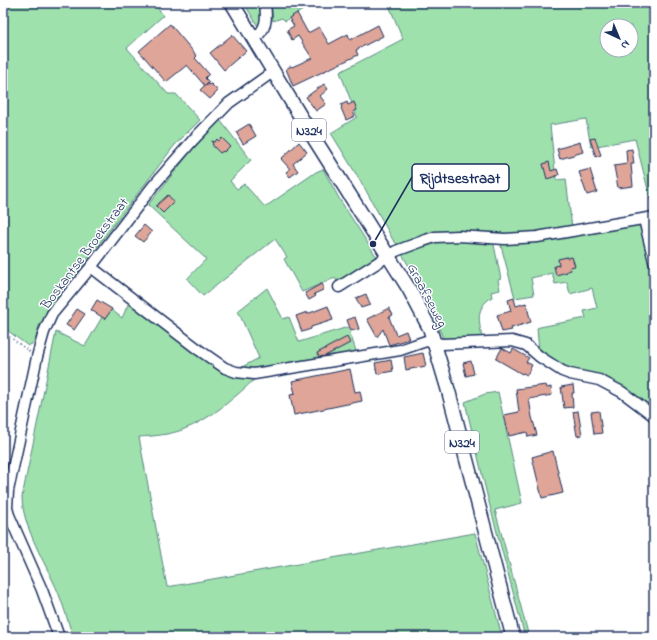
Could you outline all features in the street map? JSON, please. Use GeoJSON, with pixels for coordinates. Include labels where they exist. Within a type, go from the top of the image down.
{"type":"FeatureCollection","features":[{"type":"Feature","properties":{"kind":"main road","name":"Graafseweg"},"geometry":{"type":"LineString","coordinates":[[232,3],[420,308],[435,343],[461,436],[513,637]]}},
{"type":"Feature","properties":{"kind":"street"},"geometry":{"type":"LineString","coordinates":[[254,39],[261,34],[265,25],[265,3]]}},
{"type":"Feature","properties":{"kind":"street","name":"Boskantse Broekstraat"},"geometry":{"type":"LineString","coordinates":[[59,637],[42,590],[14,529],[7,508],[8,491],[37,357],[44,332],[52,314],[91,267],[153,186],[193,140],[229,103],[267,76],[274,73]]}},
{"type":"Feature","properties":{"kind":"street"},"geometry":{"type":"LineString","coordinates":[[339,286],[402,248],[435,238],[459,236],[505,239],[537,237],[649,218],[654,261]]}},
{"type":"Feature","properties":{"kind":"street"},"geometry":{"type":"LineString","coordinates":[[91,267],[199,350],[225,368],[236,372],[254,374],[400,350],[426,341],[442,344],[512,341],[526,345],[540,357],[562,371],[599,380],[622,392],[654,416]]}},
{"type":"Feature","properties":{"kind":"path"},"geometry":{"type":"LineString","coordinates":[[3,332],[37,357]]}},
{"type":"Feature","properties":{"kind":"green space"},"geometry":{"type":"Polygon","coordinates":[[[3,3],[166,3],[158,9],[164,15],[127,48],[168,94],[176,94],[200,120],[174,146],[49,310],[39,326],[35,342],[28,346],[3,327],[3,3]]]}},
{"type":"Feature","properties":{"kind":"green space"},"geometry":{"type":"Polygon","coordinates":[[[244,3],[264,3],[265,11],[259,28],[244,3]]]}},
{"type":"Feature","properties":{"kind":"green space"},"geometry":{"type":"Polygon","coordinates":[[[271,3],[314,3],[285,21],[282,18],[273,21],[271,3]]]}},
{"type":"Feature","properties":{"kind":"green space"},"geometry":{"type":"Polygon","coordinates":[[[388,3],[654,3],[654,213],[635,139],[591,147],[586,119],[550,125],[556,180],[566,179],[572,228],[504,236],[446,232],[398,245],[393,240],[364,187],[331,133],[357,117],[340,72],[403,39],[388,3]]]}},
{"type":"Feature","properties":{"kind":"green space"},"geometry":{"type":"Polygon","coordinates":[[[220,120],[251,160],[230,181],[237,189],[244,184],[265,207],[316,172],[323,169],[340,200],[378,259],[338,284],[335,278],[302,292],[284,259],[287,257],[275,239],[203,296],[187,279],[206,259],[148,205],[192,150],[220,120]]]}},
{"type":"Feature","properties":{"kind":"green space"},"geometry":{"type":"Polygon","coordinates":[[[640,223],[654,261],[654,410],[627,390],[610,380],[566,369],[539,352],[537,328],[586,318],[584,311],[597,308],[592,288],[570,294],[567,282],[555,284],[552,273],[531,278],[534,295],[515,298],[500,242],[640,223]]]}},
{"type":"Feature","properties":{"kind":"green space"},"geometry":{"type":"Polygon","coordinates":[[[439,239],[491,241],[494,245],[501,279],[498,280],[500,290],[491,292],[492,297],[487,301],[481,310],[479,320],[482,338],[444,341],[428,300],[402,254],[439,239]]]}},
{"type":"Feature","properties":{"kind":"green space"},"geometry":{"type":"Polygon","coordinates":[[[267,288],[283,319],[289,317],[299,342],[348,327],[357,354],[251,370],[240,368],[259,358],[238,311],[267,288]]]}},
{"type":"Feature","properties":{"kind":"green space"},"geometry":{"type":"Polygon","coordinates":[[[130,300],[210,360],[256,378],[221,408],[192,426],[171,433],[139,437],[167,587],[475,533],[502,637],[73,637],[59,595],[29,529],[25,518],[22,497],[56,332],[85,346],[108,307],[122,318],[130,300]]]}},
{"type":"Feature","properties":{"kind":"green space"},"geometry":{"type":"Polygon","coordinates":[[[498,392],[522,503],[495,510],[529,637],[525,637],[487,495],[465,402],[485,394],[498,392]]]}},
{"type":"Feature","properties":{"kind":"building"},"geometry":{"type":"Polygon","coordinates":[[[297,13],[308,33],[319,27],[329,44],[348,34],[350,40],[378,25],[383,36],[356,50],[358,55],[293,86],[286,69],[312,58],[298,36],[292,40],[287,30],[294,26],[289,18],[297,13]]]}},
{"type":"Feature","properties":{"kind":"building"},"geometry":{"type":"Polygon","coordinates":[[[170,24],[197,56],[195,58],[209,74],[205,78],[209,82],[205,86],[187,65],[166,82],[139,51],[170,24]]]}},
{"type":"Feature","properties":{"kind":"building"},"geometry":{"type":"Polygon","coordinates":[[[232,35],[246,51],[224,70],[210,53],[232,35]]]}},
{"type":"Feature","properties":{"kind":"building"},"geometry":{"type":"Polygon","coordinates":[[[211,84],[218,91],[210,99],[200,90],[204,86],[211,84]]]}},
{"type":"Feature","properties":{"kind":"building"},"geometry":{"type":"Polygon","coordinates":[[[324,84],[328,89],[320,96],[326,104],[316,111],[306,97],[324,84]]]}},
{"type":"Feature","properties":{"kind":"building"},"geometry":{"type":"Polygon","coordinates":[[[347,102],[348,105],[354,102],[357,110],[353,112],[355,116],[346,120],[341,105],[347,102]]]}},
{"type":"Feature","properties":{"kind":"building"},"geometry":{"type":"Polygon","coordinates":[[[249,124],[256,136],[243,144],[236,132],[249,124]]]}},
{"type":"Feature","properties":{"kind":"building"},"geometry":{"type":"Polygon","coordinates":[[[222,138],[230,146],[224,152],[223,151],[220,153],[213,146],[212,141],[215,142],[217,139],[219,141],[222,138]]]}},
{"type":"Feature","properties":{"kind":"building"},"geometry":{"type":"Polygon","coordinates":[[[595,138],[601,155],[596,157],[590,139],[595,138]]]}},
{"type":"Feature","properties":{"kind":"building"},"geometry":{"type":"Polygon","coordinates":[[[299,142],[307,152],[293,164],[298,171],[290,177],[286,172],[290,169],[281,159],[299,142]]]}},
{"type":"Feature","properties":{"kind":"building"},"geometry":{"type":"Polygon","coordinates":[[[580,142],[583,152],[560,159],[557,149],[580,142]]]}},
{"type":"Feature","properties":{"kind":"building"},"geometry":{"type":"Polygon","coordinates":[[[632,149],[634,164],[631,164],[633,186],[618,188],[614,166],[627,164],[626,150],[632,149]]]}},
{"type":"Feature","properties":{"kind":"building"},"geometry":{"type":"Polygon","coordinates":[[[549,162],[551,171],[557,169],[559,175],[547,179],[543,164],[549,162]]]}},
{"type":"Feature","properties":{"kind":"building"},"geometry":{"type":"Polygon","coordinates":[[[590,169],[597,192],[587,195],[579,172],[590,169]]]}},
{"type":"Feature","properties":{"kind":"building"},"geometry":{"type":"Polygon","coordinates":[[[168,195],[174,202],[163,213],[156,206],[168,195]]]}},
{"type":"Feature","properties":{"kind":"building"},"geometry":{"type":"Polygon","coordinates":[[[144,225],[152,232],[143,242],[135,236],[144,225]]]}},
{"type":"Feature","properties":{"kind":"building"},"geometry":{"type":"Polygon","coordinates":[[[572,257],[575,266],[570,267],[571,270],[567,272],[556,275],[554,266],[559,265],[558,259],[572,257]]]}},
{"type":"Feature","properties":{"kind":"building"},"geometry":{"type":"Polygon","coordinates":[[[321,284],[323,285],[323,290],[314,294],[316,296],[309,300],[305,293],[321,284]]]}},
{"type":"Feature","properties":{"kind":"building"},"geometry":{"type":"Polygon","coordinates":[[[366,294],[370,305],[361,308],[356,298],[366,294]]]}},
{"type":"Feature","properties":{"kind":"building"},"geometry":{"type":"Polygon","coordinates":[[[514,298],[516,306],[526,303],[531,322],[511,328],[512,330],[502,332],[497,315],[511,311],[508,300],[514,298]]]}},
{"type":"Feature","properties":{"kind":"building"},"geometry":{"type":"Polygon","coordinates":[[[97,300],[112,309],[105,319],[91,310],[97,300]]]}},
{"type":"Feature","properties":{"kind":"building"},"geometry":{"type":"Polygon","coordinates":[[[328,306],[333,320],[311,327],[311,329],[302,332],[296,316],[307,312],[307,314],[328,306]]]}},
{"type":"Feature","properties":{"kind":"building"},"geometry":{"type":"Polygon","coordinates":[[[389,308],[393,315],[389,317],[396,335],[406,331],[409,339],[389,345],[383,329],[377,337],[367,319],[389,308]]]}},
{"type":"Feature","properties":{"kind":"building"},"geometry":{"type":"Polygon","coordinates":[[[77,309],[85,314],[74,330],[66,325],[77,309]]]}},
{"type":"Feature","properties":{"kind":"building"},"geometry":{"type":"Polygon","coordinates":[[[355,317],[359,329],[351,331],[347,320],[355,317]]]}},
{"type":"Feature","properties":{"kind":"building"},"geometry":{"type":"Polygon","coordinates":[[[347,337],[350,343],[325,356],[319,357],[317,353],[347,337]]]}},
{"type":"Feature","properties":{"kind":"building"},"geometry":{"type":"Polygon","coordinates":[[[502,348],[511,353],[513,349],[529,358],[526,362],[532,365],[527,375],[522,374],[496,359],[502,348]]]}},
{"type":"Feature","properties":{"kind":"building"},"geometry":{"type":"Polygon","coordinates":[[[423,353],[426,366],[406,370],[404,357],[423,353]]]}},
{"type":"Feature","properties":{"kind":"building"},"geometry":{"type":"Polygon","coordinates":[[[391,360],[393,371],[377,374],[375,363],[391,360]]]}},
{"type":"Feature","properties":{"kind":"building"},"geometry":{"type":"Polygon","coordinates":[[[471,361],[474,374],[466,376],[463,363],[471,361]]]}},
{"type":"Feature","properties":{"kind":"building"},"geometry":{"type":"Polygon","coordinates":[[[350,369],[355,392],[360,391],[362,401],[294,415],[290,395],[295,394],[292,381],[350,369]]]}},
{"type":"Feature","properties":{"kind":"building"},"geometry":{"type":"Polygon","coordinates":[[[546,385],[547,388],[551,387],[552,395],[529,399],[537,435],[528,437],[527,432],[509,436],[504,415],[519,412],[516,389],[546,385]]]}},
{"type":"Feature","properties":{"kind":"building"},"geometry":{"type":"Polygon","coordinates":[[[573,385],[573,407],[564,408],[561,387],[573,385]]]}},
{"type":"Feature","properties":{"kind":"building"},"geometry":{"type":"Polygon","coordinates":[[[578,411],[582,435],[577,436],[573,412],[578,411]]]}},
{"type":"Feature","properties":{"kind":"building"},"geometry":{"type":"Polygon","coordinates":[[[599,411],[602,433],[594,434],[591,412],[599,411]]]}},
{"type":"Feature","properties":{"kind":"building"},"geometry":{"type":"Polygon","coordinates":[[[553,451],[563,493],[542,498],[532,457],[553,451]]]}},
{"type":"Feature","properties":{"kind":"place","name":"Rijdtsestraat"},"geometry":{"type":"Point","coordinates":[373,244]}}]}
